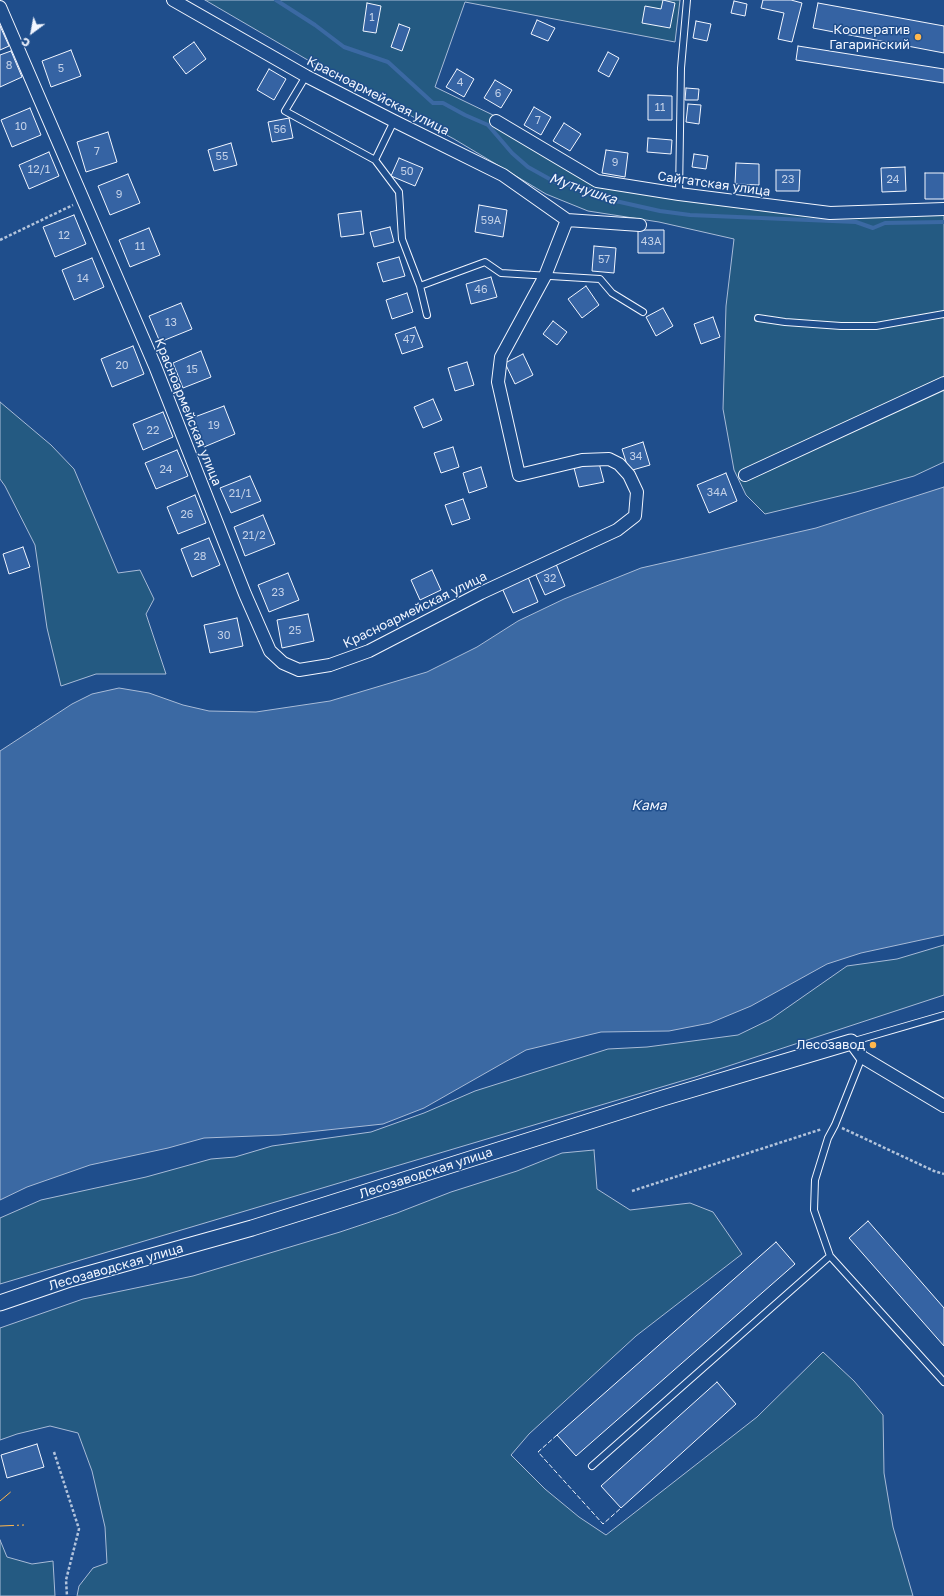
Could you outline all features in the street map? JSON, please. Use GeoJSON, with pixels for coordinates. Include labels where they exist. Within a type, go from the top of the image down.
{"type":"FeatureCollection","features":[{"type":"Feature","properties":{"kind":"street","name":"Красноармейская улица"},"geometry":{"type":"LineString","coordinates":[[0,7],[155,366],[245,594],[270,651],[283,664],[300,670],[330,665],[369,651],[481,593],[617,530],[635,516],[637,492],[629,475],[619,464],[609,459],[582,460],[518,475],[498,382],[501,357],[545,276],[567,220],[503,175],[306,76],[173,0]]}},
{"type":"Feature","properties":{"kind":"street","name":"Сайгатская улица"},"geometry":{"type":"LineString","coordinates":[[496,121],[597,181],[679,194],[830,213],[944,209]]}},
{"type":"Feature","properties":{"kind":"street"},"geometry":{"type":"LineString","coordinates":[[567,220],[640,224]]}},
{"type":"Feature","properties":{"kind":"street"},"geometry":{"type":"LineString","coordinates":[[745,475],[944,383]]}},
{"type":"Feature","properties":{"kind":"street"},"geometry":{"type":"LineString","coordinates":[[851,1042],[862,1057],[944,1106]]}},
{"type":"Feature","properties":{"kind":"street","name":"Лесозаводская улица"},"geometry":{"type":"LineString","coordinates":[[0,1303],[70,1279],[252,1228],[663,1098],[851,1042]]}},
{"type":"Feature","properties":{"kind":"lane"},"geometry":{"type":"LineString","coordinates":[[679,194],[682,68],[687,0]]}},
{"type":"Feature","properties":{"kind":"lane"},"geometry":{"type":"LineString","coordinates":[[306,76],[285,111],[376,160],[399,192],[402,239],[420,286],[427,314]]}},
{"type":"Feature","properties":{"kind":"lane"},"geometry":{"type":"LineString","coordinates":[[376,160],[394,121]]}},
{"type":"Feature","properties":{"kind":"lane"},"geometry":{"type":"LineString","coordinates":[[420,286],[485,262],[501,273],[600,279],[612,293],[643,312]]}},
{"type":"Feature","properties":{"kind":"lane"},"geometry":{"type":"LineString","coordinates":[[758,318],[793,323],[841,326],[876,326],[944,314]]}},
{"type":"Feature","properties":{"kind":"lane"},"geometry":{"type":"LineString","coordinates":[[851,1042],[944,1016]]}},
{"type":"Feature","properties":{"kind":"lane"},"geometry":{"type":"LineString","coordinates":[[862,1057],[835,1125],[828,1138],[815,1180],[814,1210],[830,1256],[944,1382]]}},
{"type":"Feature","properties":{"kind":"lane"},"geometry":{"type":"LineString","coordinates":[[592,1466],[830,1256]]}},
{"type":"Feature","properties":{"kind":"path"},"geometry":{"type":"LineString","coordinates":[[0,240],[84,200]]}},
{"type":"Feature","properties":{"kind":"path"},"geometry":{"type":"LineString","coordinates":[[632,1191],[835,1125],[934,1171],[944,1174]]}},
{"type":"Feature","properties":{"kind":"path"},"geometry":{"type":"LineString","coordinates":[[54,1452],[79,1529],[66,1580],[67,1596]]}},
{"type":"Feature","properties":{"kind":"shaded area"},"geometry":{"type":"Polygon","coordinates":[[[205,0],[680,0],[675,42],[465,2],[435,87],[495,116],[595,184],[686,200],[944,213],[944,462],[914,476],[765,514],[746,495],[734,470],[723,409],[726,306],[734,239],[659,222],[588,211],[546,194],[454,139],[306,59],[205,0]]]}},
{"type":"Feature","properties":{"kind":"shaded area"},"geometry":{"type":"Polygon","coordinates":[[[0,402],[51,445],[74,469],[118,573],[140,570],[154,599],[146,614],[166,674],[96,674],[61,686],[47,628],[35,545],[0,479],[0,402]]]}},
{"type":"Feature","properties":{"kind":"shaded area"},"geometry":{"type":"Polygon","coordinates":[[[944,945],[944,995],[695,1077],[0,1284],[0,1218],[41,1200],[146,1177],[211,1159],[235,1157],[272,1146],[371,1132],[424,1113],[475,1091],[608,1049],[647,1047],[738,1035],[771,1019],[847,966],[897,959],[944,945]]]}},
{"type":"Feature","properties":{"kind":"shaded area"},"geometry":{"type":"Polygon","coordinates":[[[594,1150],[597,1189],[630,1210],[690,1203],[713,1212],[742,1254],[636,1336],[529,1434],[511,1455],[545,1489],[579,1517],[606,1535],[757,1417],[823,1352],[854,1381],[883,1415],[884,1473],[893,1527],[913,1596],[77,1596],[79,1586],[93,1568],[107,1563],[105,1527],[92,1471],[78,1433],[50,1426],[0,1440],[0,1328],[83,1299],[193,1276],[340,1232],[397,1213],[451,1192],[517,1171],[562,1153],[594,1150]]]}},
{"type":"Feature","properties":{"kind":"shaded area"},"geometry":{"type":"Polygon","coordinates":[[[0,1540],[7,1557],[32,1564],[53,1561],[55,1596],[0,1596],[0,1540]]]}},
{"type":"Feature","properties":{"kind":"water","name":"Кама"},"geometry":{"type":"Polygon","coordinates":[[[944,487],[944,935],[861,953],[827,964],[751,1006],[710,1023],[669,1031],[601,1032],[526,1050],[424,1108],[383,1124],[280,1135],[204,1138],[168,1148],[90,1165],[27,1187],[0,1200],[0,751],[72,704],[92,694],[119,688],[149,693],[183,705],[209,711],[256,712],[330,701],[427,672],[477,647],[518,621],[564,599],[641,568],[816,528],[944,487]]]}},
{"type":"Feature","properties":{"kind":"building"},"geometry":{"type":"Polygon","coordinates":[[[663,0],[675,3],[670,28],[642,23],[645,6],[661,9],[663,0]]]}},
{"type":"Feature","properties":{"kind":"building"},"geometry":{"type":"Polygon","coordinates":[[[763,0],[791,0],[802,3],[792,42],[778,39],[784,13],[761,8],[763,0]]]}},
{"type":"Feature","properties":{"kind":"building"},"geometry":{"type":"Polygon","coordinates":[[[734,1],[747,4],[745,16],[731,13],[734,1]]]}},
{"type":"Feature","properties":{"kind":"building"},"geometry":{"type":"Polygon","coordinates":[[[367,3],[381,6],[376,33],[363,31],[367,3]]]}},
{"type":"Feature","properties":{"kind":"building"},"geometry":{"type":"Polygon","coordinates":[[[818,3],[944,26],[944,53],[813,28],[818,3]]]}},
{"type":"Feature","properties":{"kind":"building"},"geometry":{"type":"Polygon","coordinates":[[[537,20],[555,28],[548,41],[531,34],[537,20]]]}},
{"type":"Feature","properties":{"kind":"building"},"geometry":{"type":"Polygon","coordinates":[[[696,21],[711,24],[707,41],[693,38],[696,21]]]}},
{"type":"Feature","properties":{"kind":"building"},"geometry":{"type":"Polygon","coordinates":[[[399,24],[410,28],[402,51],[391,47],[399,24]]]}},
{"type":"Feature","properties":{"kind":"building"},"geometry":{"type":"Polygon","coordinates":[[[0,26],[9,46],[0,50],[0,26]]]}},
{"type":"Feature","properties":{"kind":"building"},"geometry":{"type":"Polygon","coordinates":[[[194,42],[206,59],[186,74],[173,57],[194,42]]]}},
{"type":"Feature","properties":{"kind":"building"},"geometry":{"type":"Polygon","coordinates":[[[798,46],[944,69],[944,83],[796,60],[798,46]]]}},
{"type":"Feature","properties":{"kind":"building"},"geometry":{"type":"Polygon","coordinates":[[[71,50],[81,76],[51,87],[42,61],[71,50]]]}},
{"type":"Feature","properties":{"kind":"building"},"geometry":{"type":"Polygon","coordinates":[[[11,51],[22,77],[0,87],[0,55],[11,51]]]}},
{"type":"Feature","properties":{"kind":"building"},"geometry":{"type":"Polygon","coordinates":[[[608,52],[619,58],[609,77],[598,71],[608,52]]]}},
{"type":"Feature","properties":{"kind":"building"},"geometry":{"type":"Polygon","coordinates":[[[269,69],[286,79],[274,100],[257,90],[269,69]]]}},
{"type":"Feature","properties":{"kind":"building"},"geometry":{"type":"Polygon","coordinates":[[[457,69],[474,79],[464,97],[446,87],[457,69]]]}},
{"type":"Feature","properties":{"kind":"building"},"geometry":{"type":"Polygon","coordinates":[[[495,80],[512,90],[501,108],[484,98],[495,80]]]}},
{"type":"Feature","properties":{"kind":"building"},"geometry":{"type":"Polygon","coordinates":[[[686,88],[699,89],[698,100],[685,100],[686,88]]]}},
{"type":"Feature","properties":{"kind":"building"},"geometry":{"type":"Polygon","coordinates":[[[648,95],[672,96],[672,120],[648,120],[648,95]]]}},
{"type":"Feature","properties":{"kind":"building"},"geometry":{"type":"Polygon","coordinates":[[[688,104],[701,105],[699,124],[686,122],[688,104]]]}},
{"type":"Feature","properties":{"kind":"building"},"geometry":{"type":"Polygon","coordinates":[[[534,107],[551,117],[541,135],[524,125],[534,107]]]}},
{"type":"Feature","properties":{"kind":"building"},"geometry":{"type":"Polygon","coordinates":[[[30,108],[41,135],[12,147],[1,120],[30,108]]]}},
{"type":"Feature","properties":{"kind":"building"},"geometry":{"type":"Polygon","coordinates":[[[289,118],[293,138],[272,142],[268,122],[289,118]]]}},
{"type":"Feature","properties":{"kind":"building"},"geometry":{"type":"Polygon","coordinates":[[[564,123],[581,134],[570,151],[553,141],[564,123]]]}},
{"type":"Feature","properties":{"kind":"building"},"geometry":{"type":"Polygon","coordinates":[[[108,132],[117,162],[86,172],[77,142],[108,132]]]}},
{"type":"Feature","properties":{"kind":"building"},"geometry":{"type":"Polygon","coordinates":[[[648,138],[672,140],[671,154],[647,152],[648,138]]]}},
{"type":"Feature","properties":{"kind":"building"},"geometry":{"type":"Polygon","coordinates":[[[231,143],[237,165],[214,171],[208,150],[231,143]]]}},
{"type":"Feature","properties":{"kind":"building"},"geometry":{"type":"Polygon","coordinates":[[[606,150],[628,153],[625,177],[602,173],[606,150]]]}},
{"type":"Feature","properties":{"kind":"building"},"geometry":{"type":"Polygon","coordinates":[[[49,152],[59,176],[29,189],[19,165],[49,152]]]}},
{"type":"Feature","properties":{"kind":"building"},"geometry":{"type":"Polygon","coordinates":[[[694,154],[708,156],[706,169],[692,167],[694,154]]]}},
{"type":"Feature","properties":{"kind":"building"},"geometry":{"type":"Polygon","coordinates":[[[399,158],[423,168],[415,186],[391,176],[399,158]]]}},
{"type":"Feature","properties":{"kind":"building"},"geometry":{"type":"Polygon","coordinates":[[[736,163],[759,164],[759,185],[735,184],[736,163]]]}},
{"type":"Feature","properties":{"kind":"building"},"geometry":{"type":"Polygon","coordinates":[[[905,167],[906,191],[882,192],[881,168],[905,167]]]}},
{"type":"Feature","properties":{"kind":"building"},"geometry":{"type":"Polygon","coordinates":[[[776,170],[800,170],[799,191],[776,191],[776,170]]]}},
{"type":"Feature","properties":{"kind":"building"},"geometry":{"type":"Polygon","coordinates":[[[925,173],[944,173],[944,199],[925,199],[925,173]]]}},
{"type":"Feature","properties":{"kind":"building"},"geometry":{"type":"Polygon","coordinates":[[[128,174],[140,203],[110,215],[98,186],[128,174]]]}},
{"type":"Feature","properties":{"kind":"building"},"geometry":{"type":"Polygon","coordinates":[[[479,205],[507,210],[503,237],[475,232],[479,205]]]}},
{"type":"Feature","properties":{"kind":"building"},"geometry":{"type":"Polygon","coordinates":[[[361,211],[364,234],[341,237],[338,214],[361,211]]]}},
{"type":"Feature","properties":{"kind":"building"},"geometry":{"type":"Polygon","coordinates":[[[74,215],[86,244],[55,257],[43,227],[74,215]]]}},
{"type":"Feature","properties":{"kind":"building"},"geometry":{"type":"Polygon","coordinates":[[[390,227],[394,242],[374,247],[370,232],[390,227]]]}},
{"type":"Feature","properties":{"kind":"building"},"geometry":{"type":"Polygon","coordinates":[[[149,228],[160,255],[130,267],[119,240],[149,228]]]}},
{"type":"Feature","properties":{"kind":"building"},"geometry":{"type":"Polygon","coordinates":[[[638,230],[664,230],[664,253],[638,253],[638,230]]]}},
{"type":"Feature","properties":{"kind":"building"},"geometry":{"type":"Polygon","coordinates":[[[594,246],[616,248],[614,273],[592,271],[594,246]]]}},
{"type":"Feature","properties":{"kind":"building"},"geometry":{"type":"Polygon","coordinates":[[[399,257],[405,276],[383,282],[377,263],[399,257]]]}},
{"type":"Feature","properties":{"kind":"building"},"geometry":{"type":"Polygon","coordinates":[[[92,258],[104,287],[74,300],[62,270],[92,258]]]}},
{"type":"Feature","properties":{"kind":"building"},"geometry":{"type":"Polygon","coordinates":[[[491,277],[497,297],[471,304],[466,284],[491,277]]]}},
{"type":"Feature","properties":{"kind":"building"},"geometry":{"type":"Polygon","coordinates":[[[586,286],[599,305],[582,318],[568,299],[586,286]]]}},
{"type":"Feature","properties":{"kind":"building"},"geometry":{"type":"Polygon","coordinates":[[[407,293],[413,312],[392,319],[386,300],[407,293]]]}},
{"type":"Feature","properties":{"kind":"building"},"geometry":{"type":"Polygon","coordinates":[[[181,303],[192,329],[160,342],[149,316],[181,303]]]}},
{"type":"Feature","properties":{"kind":"building"},"geometry":{"type":"Polygon","coordinates":[[[663,308],[673,326],[656,336],[646,317],[663,308]]]}},
{"type":"Feature","properties":{"kind":"building"},"geometry":{"type":"Polygon","coordinates":[[[713,317],[720,337],[701,344],[694,324],[713,317]]]}},
{"type":"Feature","properties":{"kind":"building"},"geometry":{"type":"Polygon","coordinates":[[[553,321],[567,332],[557,345],[543,334],[553,321]]]}},
{"type":"Feature","properties":{"kind":"building"},"geometry":{"type":"Polygon","coordinates":[[[415,327],[423,347],[402,354],[395,334],[415,327]]]}},
{"type":"Feature","properties":{"kind":"building"},"geometry":{"type":"Polygon","coordinates":[[[133,346],[144,374],[112,387],[101,359],[133,346]]]}},
{"type":"Feature","properties":{"kind":"building"},"geometry":{"type":"Polygon","coordinates":[[[201,351],[211,377],[183,388],[173,363],[201,351]]]}},
{"type":"Feature","properties":{"kind":"building"},"geometry":{"type":"Polygon","coordinates":[[[523,354],[533,375],[515,384],[505,363],[523,354]]]}},
{"type":"Feature","properties":{"kind":"building"},"geometry":{"type":"Polygon","coordinates":[[[467,362],[474,385],[455,391],[448,368],[467,362]]]}},
{"type":"Feature","properties":{"kind":"building"},"geometry":{"type":"Polygon","coordinates":[[[433,399],[442,420],[423,428],[414,407],[433,399]]]}},
{"type":"Feature","properties":{"kind":"building"},"geometry":{"type":"Polygon","coordinates":[[[224,406],[235,434],[204,447],[192,418],[224,406]]]}},
{"type":"Feature","properties":{"kind":"building"},"geometry":{"type":"Polygon","coordinates":[[[163,412],[173,437],[143,450],[133,424],[163,412]]]}},
{"type":"Feature","properties":{"kind":"building"},"geometry":{"type":"Polygon","coordinates":[[[643,442],[650,465],[629,471],[622,449],[643,442]]]}},
{"type":"Feature","properties":{"kind":"building"},"geometry":{"type":"Polygon","coordinates":[[[453,447],[459,467],[441,473],[434,453],[453,447]]]}},
{"type":"Feature","properties":{"kind":"building"},"geometry":{"type":"Polygon","coordinates":[[[177,450],[188,476],[156,489],[145,463],[177,450]]]}},
{"type":"Feature","properties":{"kind":"building"},"geometry":{"type":"Polygon","coordinates":[[[599,463],[604,482],[579,487],[574,468],[599,463]]]}},
{"type":"Feature","properties":{"kind":"building"},"geometry":{"type":"Polygon","coordinates":[[[481,467],[487,487],[469,493],[463,473],[481,467]]]}},
{"type":"Feature","properties":{"kind":"building"},"geometry":{"type":"Polygon","coordinates":[[[726,473],[737,501],[709,513],[697,485],[726,473]]]}},
{"type":"Feature","properties":{"kind":"building"},"geometry":{"type":"Polygon","coordinates":[[[250,476],[261,501],[231,513],[220,488],[250,476]]]}},
{"type":"Feature","properties":{"kind":"building"},"geometry":{"type":"Polygon","coordinates":[[[195,495],[206,523],[178,534],[167,507],[195,495]]]}},
{"type":"Feature","properties":{"kind":"building"},"geometry":{"type":"Polygon","coordinates":[[[463,499],[470,519],[452,525],[445,505],[463,499]]]}},
{"type":"Feature","properties":{"kind":"building"},"geometry":{"type":"Polygon","coordinates":[[[263,515],[275,544],[245,556],[234,527],[263,515]]]}},
{"type":"Feature","properties":{"kind":"building"},"geometry":{"type":"Polygon","coordinates":[[[209,538],[220,565],[192,577],[181,549],[209,538]]]}},
{"type":"Feature","properties":{"kind":"building"},"geometry":{"type":"Polygon","coordinates":[[[23,547],[30,567],[9,574],[3,554],[23,547]]]}},
{"type":"Feature","properties":{"kind":"building"},"geometry":{"type":"Polygon","coordinates":[[[556,564],[565,586],[545,595],[535,573],[556,564]]]}},
{"type":"Feature","properties":{"kind":"building"},"geometry":{"type":"Polygon","coordinates":[[[432,570],[441,590],[420,600],[411,580],[432,570]]]}},
{"type":"Feature","properties":{"kind":"building"},"geometry":{"type":"Polygon","coordinates":[[[288,573],[299,600],[269,612],[258,585],[288,573]]]}},
{"type":"Feature","properties":{"kind":"building"},"geometry":{"type":"Polygon","coordinates":[[[528,577],[538,602],[513,613],[502,588],[528,577]]]}},
{"type":"Feature","properties":{"kind":"building"},"geometry":{"type":"Polygon","coordinates":[[[308,614],[314,641],[282,648],[277,620],[308,614]]]}},
{"type":"Feature","properties":{"kind":"building"},"geometry":{"type":"Polygon","coordinates":[[[237,618],[243,646],[210,653],[204,625],[237,618]]]}},
{"type":"Feature","properties":{"kind":"building"},"geometry":{"type":"Polygon","coordinates":[[[868,1221],[944,1308],[944,1346],[849,1238],[868,1221]]]}},
{"type":"Feature","properties":{"kind":"building"},"geometry":{"type":"Polygon","coordinates":[[[776,1242],[795,1264],[576,1456],[557,1435],[776,1242]]]}},
{"type":"Feature","properties":{"kind":"building"},"geometry":{"type":"Polygon","coordinates":[[[717,1382],[736,1404],[621,1508],[601,1486],[717,1382]]]}},
{"type":"Feature","properties":{"kind":"building"},"geometry":{"type":"Polygon","coordinates":[[[37,1444],[44,1467],[7,1478],[1,1455],[37,1444]]]}},
{"type":"Feature","properties":{"kind":"waterway","name":"Мутнушка"},"geometry":{"type":"LineString","coordinates":[[276,0],[315,25],[344,47],[388,62],[433,103],[443,103],[488,125],[512,153],[528,167],[555,182],[590,189],[611,200],[660,211],[690,215],[856,222],[873,228],[885,223],[944,222]]}},
{"type":"Feature","properties":{"kind":"fence"},"geometry":{"type":"LineString","coordinates":[[557,1435],[538,1452],[603,1524],[621,1508]]}},
{"type":"Feature","properties":{"kind":"power"},"geometry":{"type":"LineString","coordinates":[[0,1501],[13,1490]]}},
{"type":"Feature","properties":{"kind":"power"},"geometry":{"type":"LineString","coordinates":[[0,1526],[24,1525]]}},
{"type":"Feature","properties":{"kind":"place","name":"Кооператив Гагаринский"},"geometry":{"type":"Point","coordinates":[918,37]}},
{"type":"Feature","properties":{"kind":"place","name":"Лесозавод"},"geometry":{"type":"Point","coordinates":[873,1045]}}]}
